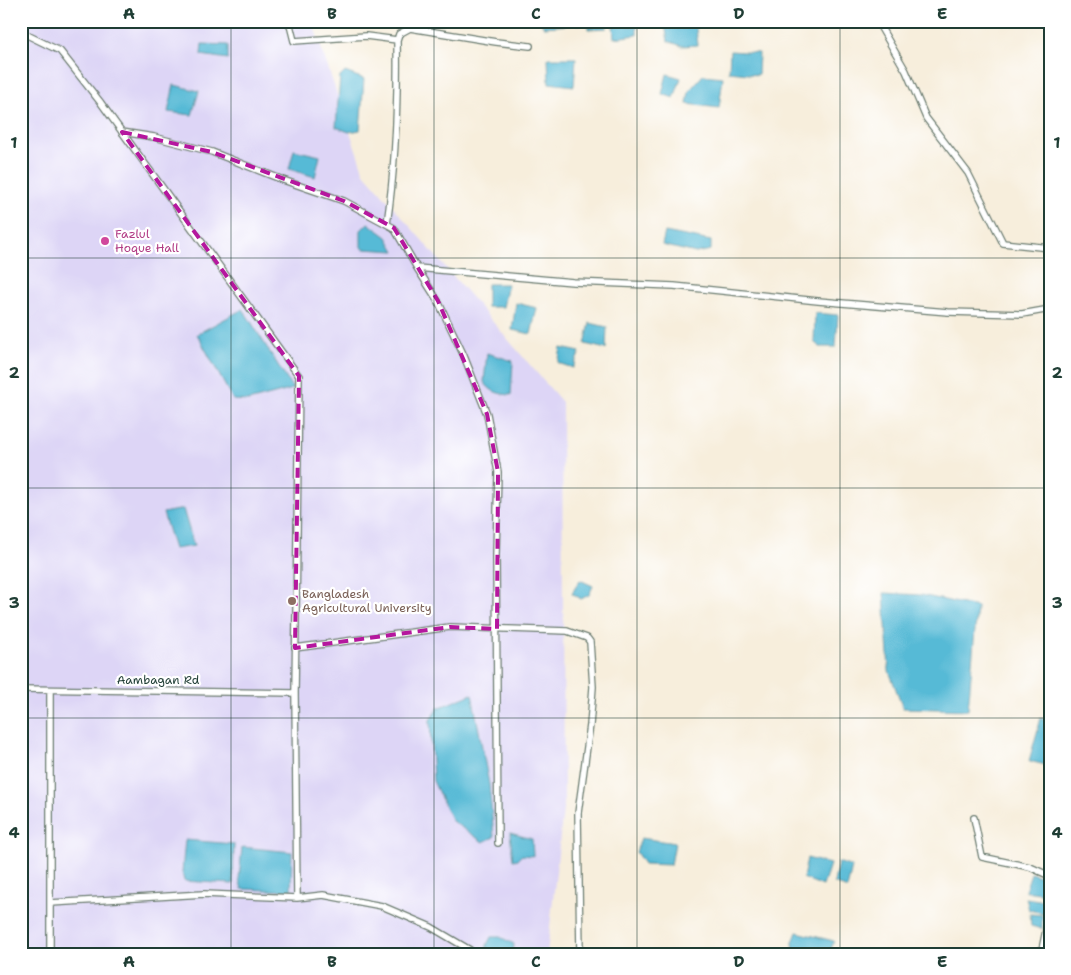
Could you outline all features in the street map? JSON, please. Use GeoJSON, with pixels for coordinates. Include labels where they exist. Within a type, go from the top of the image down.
{"type":"FeatureCollection","features":[{"type":"Feature","properties":{"kind":"street"},"geometry":{"type":"LineString","coordinates":[[21,27],[26,21]]}},
{"type":"Feature","properties":{"kind":"street"},"geometry":{"type":"LineString","coordinates":[[289,21],[294,41],[366,36],[396,40]]}},
{"type":"Feature","properties":{"kind":"street"},"geometry":{"type":"LineString","coordinates":[[410,28],[411,21]]}},
{"type":"Feature","properties":{"kind":"street"},"geometry":{"type":"LineString","coordinates":[[876,21],[906,71],[926,118],[968,173],[1002,243],[1050,248]]}},
{"type":"Feature","properties":{"kind":"street"},"geometry":{"type":"LineString","coordinates":[[387,224],[395,166],[398,94],[396,40],[399,34],[410,28],[530,46]]}},
{"type":"Feature","properties":{"kind":"street"},"geometry":{"type":"LineString","coordinates":[[21,32],[60,51],[122,132],[299,376],[295,648],[297,898]]}},
{"type":"Feature","properties":{"kind":"street"},"geometry":{"type":"LineString","coordinates":[[122,132],[154,137],[212,152],[283,180],[344,201],[394,228],[416,268],[438,301],[464,356],[487,414],[498,472],[498,843]]}},
{"type":"Feature","properties":{"kind":"street"},"geometry":{"type":"LineString","coordinates":[[416,268],[573,282],[674,286],[948,312],[1022,314],[1050,309]]}},
{"type":"Feature","properties":{"kind":"street"},"geometry":{"type":"LineString","coordinates":[[295,648],[450,627],[568,631],[587,638],[590,642],[593,687],[590,725],[578,813],[580,954]]}},
{"type":"Feature","properties":{"kind":"street","name":"Aambagan Rd"},"geometry":{"type":"LineString","coordinates":[[21,689],[194,690],[295,693]]}},
{"type":"Feature","properties":{"kind":"street"},"geometry":{"type":"LineString","coordinates":[[50,690],[50,954]]}},
{"type":"Feature","properties":{"kind":"street"},"geometry":{"type":"LineString","coordinates":[[974,818],[982,857],[1030,867],[1050,876]]}},
{"type":"Feature","properties":{"kind":"street"},"geometry":{"type":"LineString","coordinates":[[50,903],[204,894],[297,898],[322,895],[382,906],[431,927],[476,954]]}},
{"type":"Feature","properties":{"kind":"street"},"geometry":{"type":"LineString","coordinates":[[1041,954],[1050,911]]}},
{"type":"Feature","properties":{"kind":"highlighted area"},"geometry":{"type":"Polygon","coordinates":[[[122,132],[212,152],[344,201],[394,228],[438,301],[487,414],[498,472],[497,629],[450,627],[295,648],[299,376],[122,132]]]}},
{"type":"Feature","properties":{"kind":"shaded area","name":"Bangladesh Agricultural University"},"geometry":{"type":"Polygon","coordinates":[[[21,21],[312,21],[364,173],[562,402],[564,800],[547,954],[21,954],[21,21]]]}},
{"type":"Feature","properties":{"kind":"water"},"geometry":{"type":"Polygon","coordinates":[[[540,21],[581,21],[581,24],[544,27],[540,21]]]}},
{"type":"Feature","properties":{"kind":"water"},"geometry":{"type":"Polygon","coordinates":[[[588,21],[606,21],[607,28],[588,29],[588,21]]]}},
{"type":"Feature","properties":{"kind":"water"},"geometry":{"type":"Polygon","coordinates":[[[675,21],[695,21],[698,45],[682,46],[668,41],[665,25],[675,21]]]}},
{"type":"Feature","properties":{"kind":"water"},"geometry":{"type":"Polygon","coordinates":[[[613,26],[637,26],[637,35],[614,38],[613,26]]]}},
{"type":"Feature","properties":{"kind":"water"},"geometry":{"type":"Polygon","coordinates":[[[202,44],[228,45],[228,59],[201,55],[202,44]]]}},
{"type":"Feature","properties":{"kind":"water"},"geometry":{"type":"Polygon","coordinates":[[[730,51],[759,53],[758,75],[729,72],[730,51]]]}},
{"type":"Feature","properties":{"kind":"water"},"geometry":{"type":"Polygon","coordinates":[[[548,58],[576,58],[574,86],[549,83],[548,58]]]}},
{"type":"Feature","properties":{"kind":"water"},"geometry":{"type":"Polygon","coordinates":[[[345,72],[364,79],[360,130],[349,132],[336,127],[340,77],[345,72]]]}},
{"type":"Feature","properties":{"kind":"water"},"geometry":{"type":"Polygon","coordinates":[[[667,74],[681,78],[674,98],[662,94],[667,74]]]}},
{"type":"Feature","properties":{"kind":"water"},"geometry":{"type":"Polygon","coordinates":[[[703,75],[723,77],[719,108],[687,104],[689,91],[703,75]]]}},
{"type":"Feature","properties":{"kind":"water"},"geometry":{"type":"Polygon","coordinates":[[[174,85],[199,91],[192,115],[168,112],[174,85]]]}},
{"type":"Feature","properties":{"kind":"water"},"geometry":{"type":"Polygon","coordinates":[[[294,150],[320,156],[315,177],[289,169],[294,150]]]}},
{"type":"Feature","properties":{"kind":"water"},"geometry":{"type":"Polygon","coordinates":[[[368,223],[387,237],[395,251],[364,249],[361,247],[361,230],[368,223]]]}},
{"type":"Feature","properties":{"kind":"water"},"geometry":{"type":"Polygon","coordinates":[[[665,232],[711,241],[711,250],[696,253],[662,245],[665,232]]]}},
{"type":"Feature","properties":{"kind":"water"},"geometry":{"type":"Polygon","coordinates":[[[487,284],[508,284],[503,307],[487,307],[487,284]]]}},
{"type":"Feature","properties":{"kind":"water"},"geometry":{"type":"Polygon","coordinates":[[[516,303],[537,308],[531,334],[512,330],[516,303]]]}},
{"type":"Feature","properties":{"kind":"water"},"geometry":{"type":"Polygon","coordinates":[[[243,309],[293,389],[248,401],[233,400],[197,334],[243,309]]]}},
{"type":"Feature","properties":{"kind":"water"},"geometry":{"type":"Polygon","coordinates":[[[815,313],[838,315],[836,347],[820,347],[814,342],[815,313]]]}},
{"type":"Feature","properties":{"kind":"water"},"geometry":{"type":"Polygon","coordinates":[[[590,323],[607,327],[606,349],[585,344],[590,323]]]}},
{"type":"Feature","properties":{"kind":"water"},"geometry":{"type":"Polygon","coordinates":[[[561,348],[580,352],[573,368],[558,363],[561,348]]]}},
{"type":"Feature","properties":{"kind":"water"},"geometry":{"type":"Polygon","coordinates":[[[487,353],[513,361],[511,395],[495,392],[484,382],[487,353]]]}},
{"type":"Feature","properties":{"kind":"water"},"geometry":{"type":"Polygon","coordinates":[[[183,509],[194,546],[174,549],[163,513],[183,509]]]}},
{"type":"Feature","properties":{"kind":"water"},"geometry":{"type":"Polygon","coordinates":[[[580,580],[593,586],[589,595],[581,599],[572,593],[580,580]]]}},
{"type":"Feature","properties":{"kind":"water"},"geometry":{"type":"Polygon","coordinates":[[[884,593],[921,595],[977,607],[968,710],[903,708],[889,671],[884,593]]]}},
{"type":"Feature","properties":{"kind":"water"},"geometry":{"type":"Polygon","coordinates":[[[472,694],[489,784],[494,837],[483,842],[452,821],[433,781],[430,720],[438,708],[472,694]]]}},
{"type":"Feature","properties":{"kind":"water"},"geometry":{"type":"Polygon","coordinates":[[[1041,718],[1050,724],[1050,766],[1029,761],[1041,718]]]}},
{"type":"Feature","properties":{"kind":"water"},"geometry":{"type":"Polygon","coordinates":[[[510,833],[532,839],[533,856],[522,855],[518,859],[513,860],[510,833]]]}},
{"type":"Feature","properties":{"kind":"water"},"geometry":{"type":"Polygon","coordinates":[[[641,838],[675,843],[671,865],[644,864],[636,852],[641,838]]]}},
{"type":"Feature","properties":{"kind":"water"},"geometry":{"type":"Polygon","coordinates":[[[185,840],[234,844],[233,884],[184,881],[182,872],[185,840]]]}},
{"type":"Feature","properties":{"kind":"water"},"geometry":{"type":"Polygon","coordinates":[[[242,847],[292,852],[291,891],[242,889],[239,879],[242,847]]]}},
{"type":"Feature","properties":{"kind":"water"},"geometry":{"type":"Polygon","coordinates":[[[807,858],[830,864],[823,886],[803,878],[807,858]]]}},
{"type":"Feature","properties":{"kind":"water"},"geometry":{"type":"Polygon","coordinates":[[[838,862],[852,867],[847,889],[834,883],[838,862]]]}},
{"type":"Feature","properties":{"kind":"water"},"geometry":{"type":"Polygon","coordinates":[[[1031,873],[1050,880],[1047,894],[1025,891],[1031,873]]]}},
{"type":"Feature","properties":{"kind":"water"},"geometry":{"type":"Polygon","coordinates":[[[1026,898],[1045,901],[1043,913],[1029,910],[1026,898]]]}},
{"type":"Feature","properties":{"kind":"water"},"geometry":{"type":"Polygon","coordinates":[[[1030,914],[1042,915],[1042,929],[1031,926],[1030,914]]]}},
{"type":"Feature","properties":{"kind":"water"},"geometry":{"type":"Polygon","coordinates":[[[797,932],[834,941],[829,954],[794,954],[793,942],[797,932]]]}},
{"type":"Feature","properties":{"kind":"water"},"geometry":{"type":"Polygon","coordinates":[[[491,937],[500,937],[514,944],[513,954],[487,952],[487,945],[491,937]]]}},
{"type":"Feature","properties":{"kind":"place","name":"Fazlul Hoque Hall"},"geometry":{"type":"Point","coordinates":[105,241]}},
{"type":"Feature","properties":{"kind":"place","name":"Bangladesh Agricultural University"},"geometry":{"type":"Point","coordinates":[292,601]}}]}
